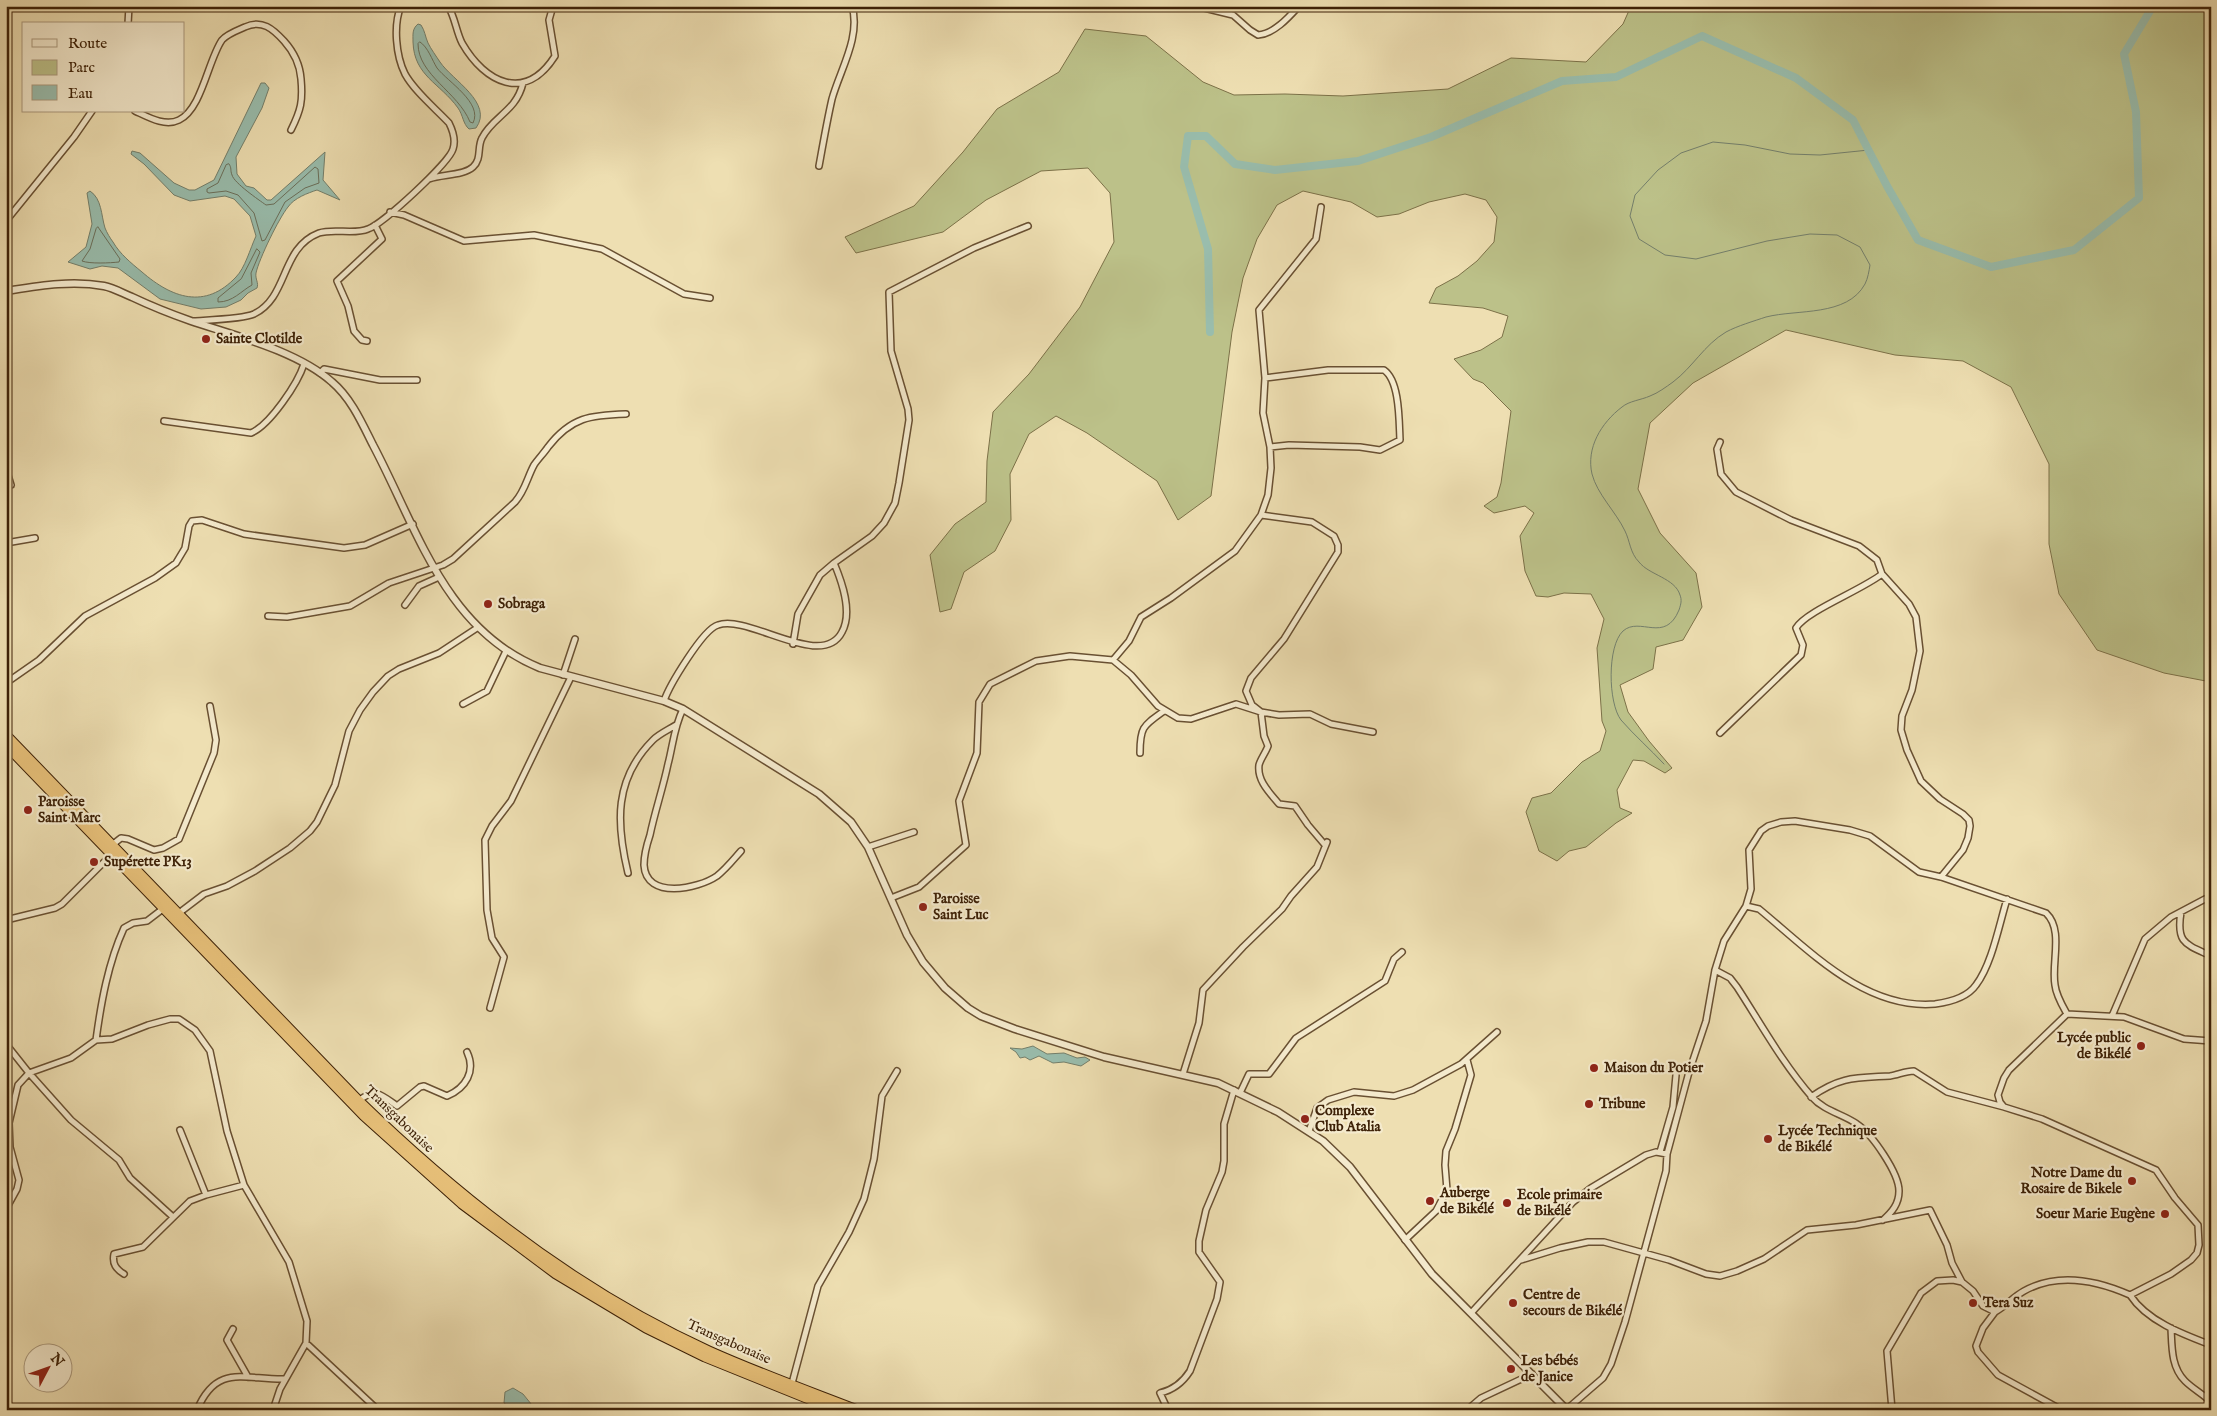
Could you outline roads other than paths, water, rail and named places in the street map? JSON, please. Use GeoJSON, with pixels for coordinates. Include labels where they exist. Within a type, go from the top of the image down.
{"type":"FeatureCollection","features":[{"type":"Feature","properties":{"kind":"highway","name":"Transgabonaise"},"geometry":{"type":"LineString","coordinates":[[6,735],[164,908],[377,1129],[462,1204],[556,1274],[646,1328],[705,1357],[791,1389],[858,1410]]}},
{"type":"Feature","properties":{"kind":"highway","name":"Transgabonaise"},"geometry":{"type":"LineString","coordinates":[[6,745],[178,914],[359,1101],[404,1145],[470,1200],[523,1241],[624,1306],[708,1350],[836,1410]]}},
{"type":"Feature","properties":{"kind":"street"},"geometry":{"type":"LineString","coordinates":[[128,22],[129,6]]}},
{"type":"Feature","properties":{"kind":"street"},"geometry":{"type":"LineString","coordinates":[[194,322],[254,314],[276,295],[290,258],[304,244],[320,233],[367,230],[427,180],[449,157],[454,144],[449,123],[406,76],[402,66],[397,40],[397,20],[401,6]]}},
{"type":"Feature","properties":{"kind":"street"},"geometry":{"type":"LineString","coordinates":[[448,6],[452,12],[461,41],[472,58],[495,80],[506,84],[523,83],[547,68],[555,56],[549,20],[553,6]]}},
{"type":"Feature","properties":{"kind":"street"},"geometry":{"type":"LineString","coordinates":[[819,166],[832,98],[854,29],[852,6]]}},
{"type":"Feature","properties":{"kind":"street"},"geometry":{"type":"LineString","coordinates":[[1196,6],[1233,15],[1254,34],[1261,35],[1280,24],[1299,6]]}},
{"type":"Feature","properties":{"kind":"street"},"geometry":{"type":"LineString","coordinates":[[138,112],[170,123],[179,120],[193,105],[223,39],[253,23],[264,25],[273,30],[290,48],[298,63],[301,74],[301,109],[291,130]]}},
{"type":"Feature","properties":{"kind":"street"},"geometry":{"type":"LineString","coordinates":[[427,180],[440,175],[466,171],[473,167],[478,161],[482,137],[515,103],[523,83]]}},
{"type":"Feature","properties":{"kind":"street"},"geometry":{"type":"LineString","coordinates":[[6,221],[74,137],[91,112]]}},
{"type":"Feature","properties":{"kind":"street"},"geometry":{"type":"LineString","coordinates":[[1113,660],[1129,641],[1141,617],[1236,551],[1261,515],[1270,486],[1270,447],[1263,413],[1265,378],[1259,310],[1316,239],[1321,207]]}},
{"type":"Feature","properties":{"kind":"street"},"geometry":{"type":"LineString","coordinates":[[390,212],[404,215],[464,242],[534,235],[591,245],[602,249],[684,294],[710,298]]}},
{"type":"Feature","properties":{"kind":"street"},"geometry":{"type":"LineString","coordinates":[[367,341],[354,331],[348,306],[338,281],[382,238],[375,225]]}},
{"type":"Feature","properties":{"kind":"street"},"geometry":{"type":"LineString","coordinates":[[793,644],[798,614],[820,575],[872,536],[884,523],[895,503],[909,420],[908,409],[891,351],[889,292],[974,248],[1028,226]]}},
{"type":"Feature","properties":{"kind":"street"},"geometry":{"type":"LineString","coordinates":[[6,291],[52,284],[104,286],[194,322],[262,346],[320,373],[336,386],[354,409],[392,478],[435,568],[456,603],[477,628],[506,652],[525,662],[571,678],[664,701],[683,709],[819,794],[851,822],[868,847],[907,935],[923,962],[945,988],[981,1016],[1023,1032],[1104,1057],[1183,1074],[1218,1084],[1237,1091],[1278,1112],[1309,1131],[1341,1156],[1432,1274],[1472,1312],[1567,1410],[1602,1378],[1611,1364],[1625,1322],[1666,1171],[1667,1154],[1688,1072],[1706,1021],[1716,970],[1727,933],[1746,906],[1751,888],[1749,850],[1760,831],[1781,822],[1810,822],[1850,830],[1870,836],[1919,872],[1941,877],[2041,911],[2050,918],[2055,935],[2055,988],[2067,1014]]}},
{"type":"Feature","properties":{"kind":"street"},"geometry":{"type":"LineString","coordinates":[[164,421],[251,433],[264,425],[299,376],[304,364]]}},
{"type":"Feature","properties":{"kind":"street"},"geometry":{"type":"LineString","coordinates":[[320,373],[324,369],[380,380],[417,380]]}},
{"type":"Feature","properties":{"kind":"street"},"geometry":{"type":"LineString","coordinates":[[1265,378],[1328,370],[1384,370],[1392,379],[1395,389],[1399,424],[1400,440],[1380,450],[1360,447],[1289,445],[1270,447]]}},
{"type":"Feature","properties":{"kind":"street"},"geometry":{"type":"LineString","coordinates":[[268,616],[287,617],[350,606],[389,583],[435,568],[453,559],[515,502],[523,492],[534,465],[558,434],[567,426],[585,418],[626,414]]}},
{"type":"Feature","properties":{"kind":"street"},"geometry":{"type":"LineString","coordinates":[[1720,442],[1717,449],[1721,474],[1736,492],[1791,520],[1859,546],[1877,560],[1882,574],[1909,604],[1916,617],[1920,651],[1916,674],[1900,722],[1907,750],[1917,773],[1926,786],[1969,820],[1968,838],[1963,850],[1941,877]]}},
{"type":"Feature","properties":{"kind":"street"},"geometry":{"type":"LineString","coordinates":[[6,469],[11,485]]}},
{"type":"Feature","properties":{"kind":"street"},"geometry":{"type":"LineString","coordinates":[[1183,1074],[1199,1023],[1203,990],[1282,909],[1319,865],[1326,843],[1308,826],[1295,806],[1280,804],[1263,786],[1259,764],[1268,746],[1264,736],[1261,712],[1252,706],[1247,696],[1247,687],[1251,678],[1284,639],[1306,601],[1322,580],[1338,552],[1338,545],[1334,536],[1312,522],[1261,515]]}},
{"type":"Feature","properties":{"kind":"street"},"geometry":{"type":"LineString","coordinates":[[6,683],[39,660],[85,616],[155,578],[176,563],[185,548],[189,526],[192,521],[202,520],[244,534],[344,548],[365,545],[413,524]]}},
{"type":"Feature","properties":{"kind":"street"},"geometry":{"type":"LineString","coordinates":[[6,543],[35,538]]}},
{"type":"Feature","properties":{"kind":"street"},"geometry":{"type":"LineString","coordinates":[[664,701],[702,637],[714,626],[727,623],[740,624],[793,644],[824,645],[834,642],[845,628],[847,619],[842,582],[834,563]]}},
{"type":"Feature","properties":{"kind":"street"},"geometry":{"type":"LineString","coordinates":[[1720,733],[1800,655],[1803,645],[1796,628],[1799,624],[1824,607],[1864,587],[1882,574]]}},
{"type":"Feature","properties":{"kind":"street"},"geometry":{"type":"LineString","coordinates":[[405,605],[419,586],[440,576]]}},
{"type":"Feature","properties":{"kind":"street"},"geometry":{"type":"LineString","coordinates":[[178,914],[204,894],[227,886],[255,871],[290,848],[310,831],[317,822],[334,785],[349,731],[360,710],[373,692],[388,676],[399,669],[439,653],[477,628]]}},
{"type":"Feature","properties":{"kind":"street"},"geometry":{"type":"LineString","coordinates":[[563,675],[575,639]]}},
{"type":"Feature","properties":{"kind":"street"},"geometry":{"type":"LineString","coordinates":[[463,704],[487,691],[506,652]]}},
{"type":"Feature","properties":{"kind":"street"},"geometry":{"type":"LineString","coordinates":[[891,898],[918,887],[966,845],[959,801],[977,753],[979,702],[990,684],[1036,661],[1070,656],[1113,660],[1131,675],[1164,712],[1178,718],[1191,719],[1236,704],[1261,712],[1279,715],[1310,714],[1336,726],[1373,732]]}},
{"type":"Feature","properties":{"kind":"street"},"geometry":{"type":"LineString","coordinates":[[490,1008],[504,956],[492,938],[487,910],[485,840],[492,826],[511,801],[571,678]]}},
{"type":"Feature","properties":{"kind":"street"},"geometry":{"type":"LineString","coordinates":[[6,920],[55,908],[62,904],[121,838],[154,850],[163,848],[179,839],[214,753],[216,740],[210,706]]}},
{"type":"Feature","properties":{"kind":"street"},"geometry":{"type":"LineString","coordinates":[[683,709],[676,726],[669,763],[647,847],[644,863],[645,871],[662,888],[676,890],[715,877],[741,851]]}},
{"type":"Feature","properties":{"kind":"street"},"geometry":{"type":"LineString","coordinates":[[1140,753],[1140,734],[1143,728],[1164,712]]}},
{"type":"Feature","properties":{"kind":"street"},"geometry":{"type":"LineString","coordinates":[[628,874],[620,831],[619,813],[628,774],[654,739],[676,726]]}},
{"type":"Feature","properties":{"kind":"street"},"geometry":{"type":"LineString","coordinates":[[868,847],[914,832]]}},
{"type":"Feature","properties":{"kind":"street"},"geometry":{"type":"LineString","coordinates":[[2112,1016],[2145,940],[2155,929],[2205,898]]}},
{"type":"Feature","properties":{"kind":"street"},"geometry":{"type":"LineString","coordinates":[[1746,906],[1759,909],[1828,965],[1855,984],[1890,1000],[1918,1005],[1944,1003],[1956,999],[1973,989],[1983,973],[1988,960],[2007,899]]}},
{"type":"Feature","properties":{"kind":"street"},"geometry":{"type":"LineString","coordinates":[[96,1040],[100,1009],[107,980],[124,928],[133,923],[146,922],[164,908]]}},
{"type":"Feature","properties":{"kind":"street"},"geometry":{"type":"LineString","coordinates":[[2181,912],[2179,932],[2182,939],[2192,948],[2211,956]]}},
{"type":"Feature","properties":{"kind":"street"},"geometry":{"type":"LineString","coordinates":[[1168,1410],[1160,1393],[1176,1386],[1185,1379],[1190,1371],[1216,1299],[1220,1282],[1199,1252],[1199,1242],[1206,1210],[1222,1172],[1224,1161],[1224,1124],[1237,1091],[1249,1074],[1269,1074],[1296,1038],[1388,979],[1394,959],[1402,952]]}},
{"type":"Feature","properties":{"kind":"street"},"geometry":{"type":"LineString","coordinates":[[1716,970],[1730,978],[1738,987],[1797,1079],[1811,1097],[1828,1110],[1860,1126],[1886,1160],[1897,1179],[1899,1191],[1897,1204],[1883,1220]]}},
{"type":"Feature","properties":{"kind":"street"},"geometry":{"type":"LineString","coordinates":[[2004,1107],[1998,1095],[1999,1088],[2009,1070],[2067,1014],[2124,1017],[2184,1039],[2211,1041]]}},
{"type":"Feature","properties":{"kind":"street"},"geometry":{"type":"LineString","coordinates":[[6,1209],[17,1189],[19,1180],[9,1154],[9,1100],[18,1085],[29,1073],[71,1058],[96,1040],[112,1039],[170,1019],[179,1019],[195,1030],[210,1051],[227,1131],[244,1185],[289,1262],[308,1321],[306,1343],[285,1379],[273,1410]]}},
{"type":"Feature","properties":{"kind":"street"},"geometry":{"type":"LineString","coordinates":[[1309,1131],[1317,1108],[1328,1100],[1354,1092],[1394,1096],[1403,1094],[1434,1080],[1467,1060],[1497,1032]]}},
{"type":"Feature","properties":{"kind":"street"},"geometry":{"type":"LineString","coordinates":[[6,1044],[71,1120],[119,1160],[130,1178],[173,1217]]}},
{"type":"Feature","properties":{"kind":"street"},"geometry":{"type":"LineString","coordinates":[[359,1101],[367,1094],[373,1093],[397,1106],[420,1087],[424,1086],[447,1096],[452,1094],[468,1078],[472,1062],[467,1052]]}},
{"type":"Feature","properties":{"kind":"street"},"geometry":{"type":"LineString","coordinates":[[1404,1240],[1436,1211],[1447,1190],[1446,1151],[1455,1129],[1471,1075],[1467,1060]]}},
{"type":"Feature","properties":{"kind":"street"},"geometry":{"type":"LineString","coordinates":[[791,1389],[818,1286],[849,1232],[864,1199],[874,1160],[882,1096],[897,1071]]}},
{"type":"Feature","properties":{"kind":"street"},"geometry":{"type":"LineString","coordinates":[[1811,1097],[1825,1087],[1840,1080],[1857,1077],[1894,1076],[1914,1071],[1947,1092],[2042,1119],[2156,1170],[2175,1198],[2198,1226],[2200,1235],[2199,1245],[2197,1254],[2191,1260],[2171,1274],[2130,1295]]}},
{"type":"Feature","properties":{"kind":"street"},"geometry":{"type":"LineString","coordinates":[[1660,1152],[1673,1107],[1676,1076]]}},
{"type":"Feature","properties":{"kind":"street"},"geometry":{"type":"LineString","coordinates":[[180,1130],[206,1195]]}},
{"type":"Feature","properties":{"kind":"street"},"geometry":{"type":"LineString","coordinates":[[1472,1312],[1580,1196],[1646,1155],[1660,1152],[1667,1154]]}},
{"type":"Feature","properties":{"kind":"street"},"geometry":{"type":"LineString","coordinates":[[124,1274],[119,1271],[114,1263],[114,1254],[142,1247],[190,1201],[244,1185]]}},
{"type":"Feature","properties":{"kind":"street"},"geometry":{"type":"LineString","coordinates":[[1521,1260],[1560,1248],[1588,1242],[1604,1242],[1682,1264],[1706,1274],[1720,1276],[1764,1259],[1807,1230],[1883,1220],[1930,1210],[1962,1282],[1973,1291],[1984,1306],[1995,1312]]}},
{"type":"Feature","properties":{"kind":"street"},"geometry":{"type":"LineString","coordinates":[[1892,1410],[1887,1351],[1921,1293],[1928,1286],[1942,1280],[1962,1282]]}},
{"type":"Feature","properties":{"kind":"street"},"geometry":{"type":"LineString","coordinates":[[2062,1410],[1998,1375],[1978,1352],[1976,1346],[1995,1312],[2023,1291],[2056,1280],[2098,1282],[2130,1295],[2143,1309],[2171,1328],[2211,1345]]}},
{"type":"Feature","properties":{"kind":"street"},"geometry":{"type":"LineString","coordinates":[[2171,1328],[2172,1352],[2178,1372],[2185,1382],[2211,1402]]}},
{"type":"Feature","properties":{"kind":"street"},"geometry":{"type":"LineString","coordinates":[[233,1329],[227,1340],[248,1377]]}},
{"type":"Feature","properties":{"kind":"street"},"geometry":{"type":"LineString","coordinates":[[306,1343],[378,1410]]}},
{"type":"Feature","properties":{"kind":"street"},"geometry":{"type":"LineString","coordinates":[[1467,1410],[1481,1398],[1532,1374]]}},
{"type":"Feature","properties":{"kind":"street"},"geometry":{"type":"LineString","coordinates":[[197,1410],[210,1386],[222,1379],[248,1377],[285,1379]]}},
{"type":"Feature","properties":{"kind":"water"},"geometry":{"type":"Polygon","coordinates":[[[418,24],[421,25],[428,43],[440,62],[476,101],[480,110],[480,119],[476,128],[469,129],[467,127],[458,108],[429,78],[418,63],[414,54],[413,37],[414,30],[418,24]]]}},
{"type":"Feature","properties":{"kind":"water"},"geometry":{"type":"Polygon","coordinates":[[[261,83],[265,83],[269,88],[262,108],[236,157],[237,174],[246,186],[254,188],[267,200],[271,200],[325,152],[323,180],[340,200],[317,190],[301,196],[291,204],[284,212],[261,258],[256,273],[257,288],[241,300],[226,307],[201,309],[160,299],[118,268],[102,266],[90,269],[68,262],[86,247],[92,224],[87,193],[90,191],[97,198],[105,228],[119,250],[153,281],[177,294],[201,297],[212,294],[236,277],[245,264],[256,236],[250,216],[234,199],[225,196],[190,201],[174,195],[144,164],[131,154],[132,151],[140,153],[174,183],[189,190],[195,190],[214,180],[261,83]]]}},
{"type":"Feature","properties":{"kind":"water"},"geometry":{"type":"Polygon","coordinates":[[[1033,1046],[1047,1054],[1064,1053],[1077,1058],[1085,1057],[1090,1060],[1081,1066],[1064,1062],[1053,1063],[1039,1056],[1030,1060],[1025,1057],[1020,1058],[1010,1048],[1022,1049],[1033,1046]]]}},
{"type":"Feature","properties":{"kind":"water"},"geometry":{"type":"Polygon","coordinates":[[[513,1388],[523,1394],[536,1410],[513,1410],[504,1403],[505,1392],[513,1388]]]}},
{"type":"Feature","properties":{"kind":"waterway"},"geometry":{"type":"LineString","coordinates":[[1210,332],[1208,249],[1184,167],[1188,136],[1206,136],[1235,164],[1275,170],[1358,161],[1431,137],[1562,81],[1616,77],[1702,36],[1796,78],[1853,120],[1887,186],[1918,240],[1991,267],[2074,250],[2139,198],[2136,112],[2124,54],[2153,6]]}},
{"type":"Feature","properties":{"kind":"waterway"},"geometry":{"type":"LineString","coordinates":[[1664,764],[1621,720],[1617,712],[1612,688],[1612,661],[1618,638],[1623,631],[1637,626],[1652,628],[1667,626],[1679,610],[1681,597],[1673,584],[1643,566],[1636,558],[1627,535],[1594,481],[1591,464],[1593,446],[1602,428],[1614,413],[1628,403],[1653,395],[1673,382],[1718,337],[1740,326],[1766,317],[1820,310],[1846,302],[1857,295],[1865,284],[1870,265],[1860,247],[1837,235],[1810,234],[1767,241],[1696,259],[1665,255],[1639,239],[1630,216],[1635,195],[1658,170],[1681,153],[1713,142],[1745,145],[1790,154],[1820,155],[1869,150]]}},
{"type":"Feature","properties":{"kind":"place","name":"Sainte Clotilde"},"geometry":{"type":"Point","coordinates":[206,339]}},
{"type":"Feature","properties":{"kind":"place","name":"Sobraga"},"geometry":{"type":"Point","coordinates":[488,604]}},
{"type":"Feature","properties":{"kind":"place","name":"Paroisse Saint Marc"},"geometry":{"type":"Point","coordinates":[28,810]}},
{"type":"Feature","properties":{"kind":"place","name":"Supérette PK13"},"geometry":{"type":"Point","coordinates":[94,862]}},
{"type":"Feature","properties":{"kind":"place","name":"Paroisse Saint Luc"},"geometry":{"type":"Point","coordinates":[923,907]}},
{"type":"Feature","properties":{"kind":"place","name":"Lycée public de Bikélé"},"geometry":{"type":"Point","coordinates":[2141,1046]}},
{"type":"Feature","properties":{"kind":"place","name":"Maison du Potier"},"geometry":{"type":"Point","coordinates":[1594,1068]}},
{"type":"Feature","properties":{"kind":"place","name":"Tribune"},"geometry":{"type":"Point","coordinates":[1589,1104]}},
{"type":"Feature","properties":{"kind":"place","name":"Complexe Club Atalia"},"geometry":{"type":"Point","coordinates":[1305,1119]}},
{"type":"Feature","properties":{"kind":"place","name":"Lycée Technique de Bikélé"},"geometry":{"type":"Point","coordinates":[1768,1139]}},
{"type":"Feature","properties":{"kind":"place","name":"Notre Dame du Rosaire de Bikele"},"geometry":{"type":"Point","coordinates":[2132,1181]}},
{"type":"Feature","properties":{"kind":"place","name":"Auberge de Bikélé"},"geometry":{"type":"Point","coordinates":[1430,1201]}},
{"type":"Feature","properties":{"kind":"place","name":"Ecole primaire de Bikélé"},"geometry":{"type":"Point","coordinates":[1507,1203]}},
{"type":"Feature","properties":{"kind":"place","name":"Soeur Marie Eugène"},"geometry":{"type":"Point","coordinates":[2165,1214]}},
{"type":"Feature","properties":{"kind":"place","name":"Centre de secours de Bikélé"},"geometry":{"type":"Point","coordinates":[1513,1303]}},
{"type":"Feature","properties":{"kind":"place","name":"Tera Suz"},"geometry":{"type":"Point","coordinates":[1973,1303]}},
{"type":"Feature","properties":{"kind":"place","name":"Les bébés de Janice"},"geometry":{"type":"Point","coordinates":[1511,1369]}}]}
